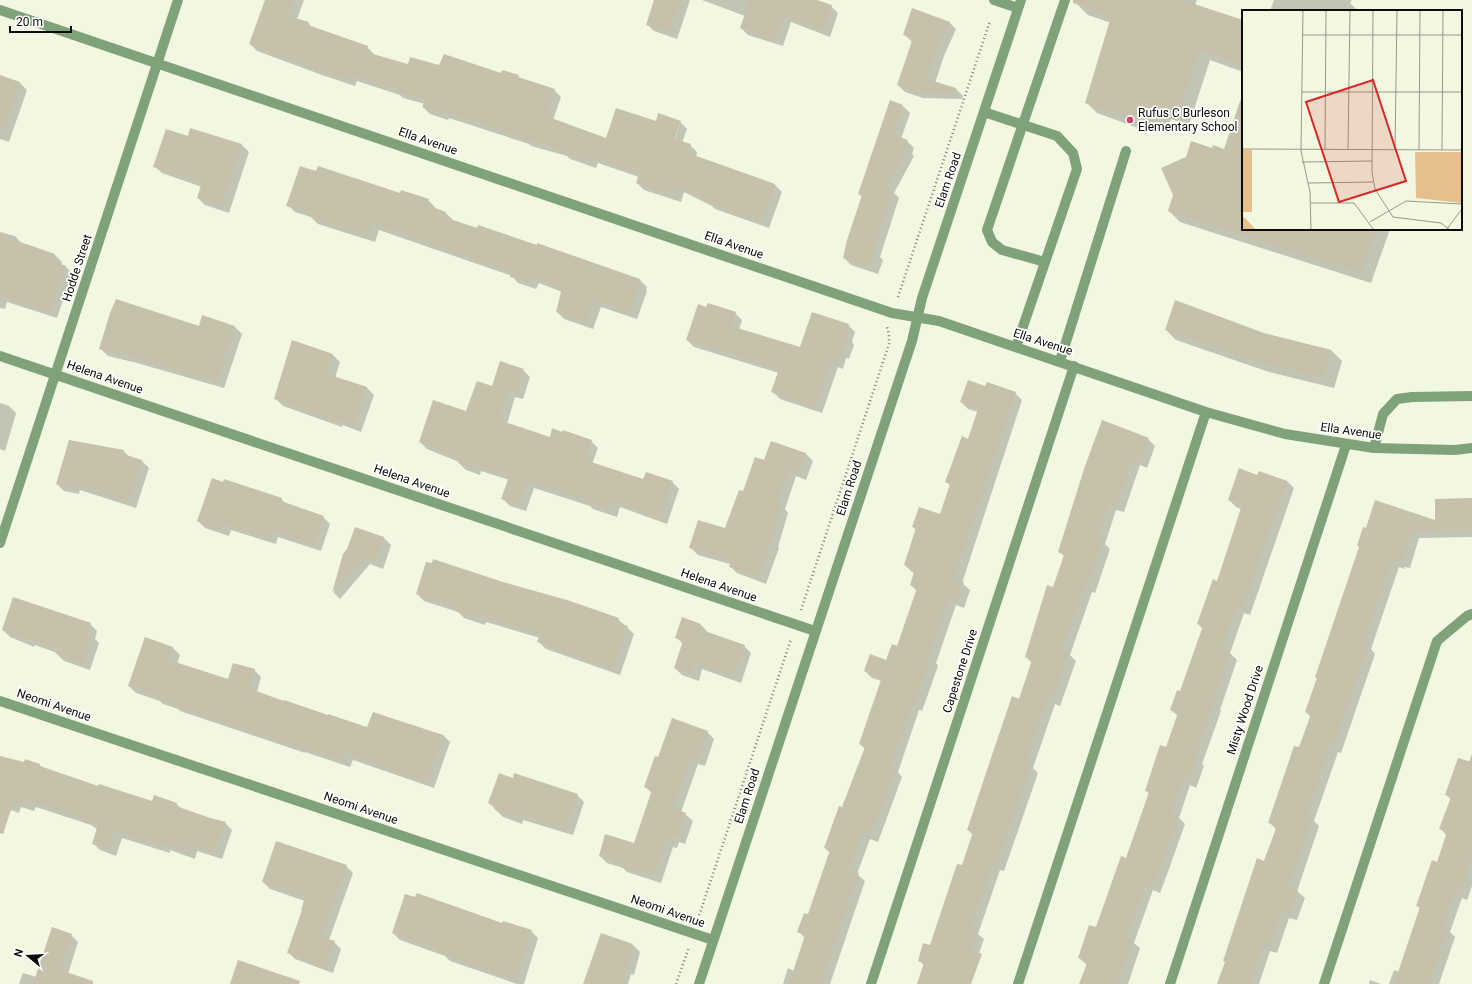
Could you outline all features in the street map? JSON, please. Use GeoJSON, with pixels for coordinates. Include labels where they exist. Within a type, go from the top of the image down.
{"type":"FeatureCollection","features":[{"type":"Feature","properties":{"kind":"street","name":"Hodde Street"},"geometry":{"type":"LineString","coordinates":[[0,543],[178,0]]}},
{"type":"Feature","properties":{"kind":"street"},"geometry":{"type":"LineString","coordinates":[[994,0],[1020,4]]}},
{"type":"Feature","properties":{"kind":"street"},"geometry":{"type":"LineString","coordinates":[[1045,262],[1002,250],[992,242],[987,230],[1065,0]]}},
{"type":"Feature","properties":{"kind":"street","name":"Elam Road"},"geometry":{"type":"LineString","coordinates":[[699,984],[912,341],[922,298],[1020,4]]}},
{"type":"Feature","properties":{"kind":"street","name":"Ella Avenue"},"geometry":{"type":"LineString","coordinates":[[0,10],[892,313],[939,321],[1206,412],[1285,434],[1346,445],[1374,448],[1455,450],[1472,448]]}},
{"type":"Feature","properties":{"kind":"street"},"geometry":{"type":"LineString","coordinates":[[984,112],[1057,136],[1072,153],[1077,169],[1016,347]]}},
{"type":"Feature","properties":{"kind":"street"},"geometry":{"type":"LineString","coordinates":[[1060,361],[1126,151]]}},
{"type":"Feature","properties":{"kind":"street","name":"Helena Avenue"},"geometry":{"type":"LineString","coordinates":[[0,356],[815,631]]}},
{"type":"Feature","properties":{"kind":"street","name":"Capestone Drive"},"geometry":{"type":"LineString","coordinates":[[871,984],[1074,366]]}},
{"type":"Feature","properties":{"kind":"street"},"geometry":{"type":"LineString","coordinates":[[1374,448],[1384,414],[1397,399],[1412,397],[1472,396]]}},
{"type":"Feature","properties":{"kind":"street"},"geometry":{"type":"LineString","coordinates":[[1018,984],[1206,412]]}},
{"type":"Feature","properties":{"kind":"street","name":"Misty Wood Drive"},"geometry":{"type":"LineString","coordinates":[[1170,984],[1346,445]]}},
{"type":"Feature","properties":{"kind":"street"},"geometry":{"type":"LineString","coordinates":[[1324,984],[1437,641],[1467,616],[1472,614]]}},
{"type":"Feature","properties":{"kind":"street","name":"Neomi Avenue"},"geometry":{"type":"LineString","coordinates":[[0,700],[713,940]]}},
{"type":"Feature","properties":{"kind":"path"},"geometry":{"type":"LineString","coordinates":[[898,297],[990,21]]}},
{"type":"Feature","properties":{"kind":"path"},"geometry":{"type":"LineString","coordinates":[[676,984],[889,344],[887,327]]}},
{"type":"Feature","properties":{"kind":"building"},"geometry":{"type":"Polygon","coordinates":[[[265,0],[294,0],[289,16],[309,22],[308,25],[368,46],[366,52],[408,64],[410,57],[439,65],[444,54],[501,73],[502,70],[519,75],[518,77],[555,89],[546,116],[606,138],[616,108],[656,121],[658,113],[681,121],[675,139],[691,144],[688,153],[775,184],[762,222],[707,202],[677,186],[674,196],[636,183],[639,173],[591,157],[589,161],[562,152],[563,150],[522,139],[523,138],[442,111],[441,113],[422,107],[425,100],[395,91],[396,89],[350,75],[348,80],[308,67],[249,44],[265,0]]]}},
{"type":"Feature","properties":{"kind":"building"},"geometry":{"type":"Polygon","coordinates":[[[654,0],[681,0],[670,32],[646,25],[654,0]]]}},
{"type":"Feature","properties":{"kind":"building"},"geometry":{"type":"Polygon","coordinates":[[[746,0],[817,0],[832,5],[823,31],[784,16],[776,40],[740,28],[749,2],[746,0]]]}},
{"type":"Feature","properties":{"kind":"building"},"geometry":{"type":"Polygon","coordinates":[[[1073,0],[1182,0],[1242,20],[1242,66],[1199,50],[1178,115],[1160,109],[1155,123],[1132,115],[1131,119],[1085,103],[1110,20],[1104,18],[1105,14],[1073,3],[1073,0]]]}},
{"type":"Feature","properties":{"kind":"building"},"geometry":{"type":"Polygon","coordinates":[[[912,8],[950,22],[937,49],[927,79],[956,88],[956,93],[915,92],[897,85],[913,38],[903,35],[912,8]]]}},
{"type":"Feature","properties":{"kind":"building"},"geometry":{"type":"Polygon","coordinates":[[[0,75],[20,82],[3,133],[0,133],[0,75]]]}},
{"type":"Feature","properties":{"kind":"building"},"geometry":{"type":"Polygon","coordinates":[[[890,100],[903,105],[894,135],[908,140],[905,147],[908,148],[886,188],[893,190],[873,251],[876,252],[871,268],[843,258],[847,240],[862,195],[858,194],[890,100]]]}},
{"type":"Feature","properties":{"kind":"building"},"geometry":{"type":"Polygon","coordinates":[[[1240,101],[1242,101],[1242,230],[1376,230],[1361,273],[1168,211],[1173,195],[1161,168],[1186,157],[1191,141],[1212,148],[1213,145],[1224,149],[1240,101]]]}},
{"type":"Feature","properties":{"kind":"building"},"geometry":{"type":"Polygon","coordinates":[[[190,128],[242,144],[222,206],[197,198],[202,182],[153,167],[166,129],[188,136],[190,128]]]}},
{"type":"Feature","properties":{"kind":"building"},"geometry":{"type":"Polygon","coordinates":[[[300,166],[316,171],[318,166],[400,193],[401,190],[429,199],[427,205],[446,212],[444,217],[477,228],[478,225],[537,245],[537,243],[640,279],[630,313],[594,300],[586,322],[556,312],[562,288],[531,277],[529,283],[510,277],[512,272],[372,223],[368,236],[310,217],[311,213],[286,206],[300,166]]]}},
{"type":"Feature","properties":{"kind":"building"},"geometry":{"type":"Polygon","coordinates":[[[0,235],[55,254],[53,261],[66,266],[50,312],[0,296],[0,235]]]}},
{"type":"Feature","properties":{"kind":"building"},"geometry":{"type":"Polygon","coordinates":[[[116,299],[199,326],[202,315],[235,326],[217,382],[130,356],[99,349],[116,299]]]}},
{"type":"Feature","properties":{"kind":"building"},"geometry":{"type":"Polygon","coordinates":[[[1175,300],[1264,333],[1331,350],[1324,378],[1257,362],[1165,330],[1175,300]]]}},
{"type":"Feature","properties":{"kind":"building"},"geometry":{"type":"Polygon","coordinates":[[[708,303],[736,312],[731,326],[800,347],[812,312],[849,324],[845,336],[848,337],[842,353],[839,352],[836,362],[831,361],[815,407],[771,392],[779,369],[686,340],[698,304],[706,307],[708,303]]]}},
{"type":"Feature","properties":{"kind":"building"},"geometry":{"type":"Polygon","coordinates":[[[292,340],[333,354],[327,374],[367,387],[354,426],[336,419],[335,421],[274,399],[292,340]]]}},
{"type":"Feature","properties":{"kind":"building"},"geometry":{"type":"Polygon","coordinates":[[[500,361],[524,369],[516,393],[508,390],[499,420],[550,437],[552,428],[562,432],[563,430],[592,440],[585,460],[643,479],[646,472],[673,481],[660,518],[613,501],[610,510],[527,481],[519,505],[501,499],[509,477],[474,464],[473,468],[458,463],[459,458],[419,442],[433,400],[466,411],[477,381],[492,386],[500,361]]]}},
{"type":"Feature","properties":{"kind":"building"},"geometry":{"type":"Polygon","coordinates":[[[968,380],[985,386],[987,382],[1016,392],[954,579],[964,582],[957,601],[949,598],[915,705],[912,704],[890,767],[896,769],[871,835],[863,832],[849,870],[859,873],[821,984],[789,984],[805,935],[797,932],[804,913],[808,914],[830,850],[824,848],[839,806],[842,807],[865,747],[859,744],[882,677],[864,671],[870,654],[886,660],[892,644],[897,646],[917,588],[910,585],[915,569],[904,565],[916,528],[912,527],[919,507],[940,514],[950,484],[945,482],[962,436],[968,439],[978,409],[960,402],[968,380]]]}},
{"type":"Feature","properties":{"kind":"building"},"geometry":{"type":"Polygon","coordinates":[[[1102,420],[1149,438],[1140,462],[1133,459],[1117,506],[1109,503],[1097,539],[1103,541],[1088,586],[1085,585],[1062,651],[1069,653],[1053,699],[1048,698],[1026,763],[1031,765],[1019,802],[997,865],[993,864],[971,929],[977,931],[971,950],[982,954],[971,984],[917,984],[924,963],[918,961],[923,943],[930,945],[957,864],[962,865],[973,832],[967,830],[1012,696],[1019,699],[1032,660],[1025,657],[1047,585],[1053,587],[1064,555],[1058,552],[1085,466],[1102,420]]]}},
{"type":"Feature","properties":{"kind":"building"},"geometry":{"type":"Polygon","coordinates":[[[69,440],[124,450],[123,454],[142,460],[129,502],[73,484],[72,488],[56,484],[69,440]]]}},
{"type":"Feature","properties":{"kind":"building"},"geometry":{"type":"Polygon","coordinates":[[[771,441],[806,453],[799,474],[789,470],[777,503],[782,505],[759,577],[729,567],[731,560],[689,548],[698,520],[725,528],[739,490],[743,491],[755,457],[764,460],[771,441]]]}},
{"type":"Feature","properties":{"kind":"building"},"geometry":{"type":"Polygon","coordinates":[[[1239,468],[1257,475],[1259,471],[1287,481],[1243,609],[1237,607],[1222,649],[1230,652],[1195,757],[1197,758],[1189,781],[1183,779],[1171,813],[1178,816],[1163,861],[1153,887],[1146,884],[1127,938],[1133,940],[1118,984],[1079,984],[1088,961],[1078,958],[1089,925],[1096,927],[1121,856],[1126,858],[1149,792],[1145,791],[1160,745],[1166,747],[1178,713],[1170,710],[1177,690],[1180,691],[1203,626],[1197,624],[1213,579],[1217,581],[1242,505],[1228,500],[1239,468]]]}},
{"type":"Feature","properties":{"kind":"building"},"geometry":{"type":"Polygon","coordinates":[[[212,478],[223,482],[224,479],[282,498],[281,501],[324,516],[314,545],[271,530],[269,538],[224,524],[222,530],[197,521],[212,478]]]}},
{"type":"Feature","properties":{"kind":"building"},"geometry":{"type":"Polygon","coordinates":[[[1472,498],[1472,530],[1412,531],[1403,562],[1398,560],[1397,563],[1392,561],[1363,644],[1368,646],[1334,746],[1331,745],[1307,816],[1313,818],[1289,887],[1298,890],[1290,914],[1282,911],[1270,947],[1263,945],[1250,984],[1217,984],[1225,962],[1223,961],[1257,858],[1264,861],[1277,826],[1268,823],[1294,746],[1299,747],[1311,714],[1305,712],[1317,678],[1315,677],[1359,547],[1357,546],[1363,527],[1366,528],[1375,500],[1435,520],[1435,499],[1472,498]]]}},
{"type":"Feature","properties":{"kind":"building"},"geometry":{"type":"Polygon","coordinates":[[[355,527],[384,537],[376,562],[362,558],[332,593],[343,554],[347,549],[355,527]]]}},
{"type":"Feature","properties":{"kind":"building"},"geometry":{"type":"Polygon","coordinates":[[[433,559],[503,582],[567,600],[619,618],[617,623],[628,626],[613,669],[537,642],[540,634],[479,616],[478,618],[455,611],[457,607],[416,594],[426,562],[432,563],[433,559]]]}},
{"type":"Feature","properties":{"kind":"building"},"geometry":{"type":"Polygon","coordinates":[[[13,597],[91,623],[87,634],[93,635],[83,664],[56,654],[58,649],[28,639],[27,641],[2,630],[13,597]]]}},
{"type":"Feature","properties":{"kind":"building"},"geometry":{"type":"Polygon","coordinates":[[[682,617],[701,624],[699,629],[745,645],[734,676],[695,663],[692,674],[674,668],[683,641],[675,638],[682,617]]]}},
{"type":"Feature","properties":{"kind":"building"},"geometry":{"type":"Polygon","coordinates":[[[145,637],[173,647],[169,660],[228,679],[233,663],[255,669],[249,688],[283,701],[284,700],[367,727],[373,712],[443,735],[427,782],[346,753],[343,761],[298,747],[172,705],[173,703],[155,697],[156,695],[128,686],[145,637]]]}},
{"type":"Feature","properties":{"kind":"building"},"geometry":{"type":"Polygon","coordinates":[[[672,718],[708,731],[698,760],[691,757],[673,808],[686,813],[678,837],[672,835],[670,842],[666,840],[654,876],[619,865],[620,863],[599,856],[605,834],[634,843],[652,790],[644,787],[655,756],[658,757],[672,718]]]}},
{"type":"Feature","properties":{"kind":"building"},"geometry":{"type":"Polygon","coordinates":[[[0,756],[24,762],[25,759],[40,764],[40,766],[98,786],[99,784],[152,801],[154,795],[177,803],[176,806],[226,822],[215,853],[190,845],[188,852],[163,844],[162,846],[115,831],[109,850],[92,844],[98,825],[86,822],[87,820],[29,800],[27,805],[14,801],[3,834],[0,833],[0,756]]]}},
{"type":"Feature","properties":{"kind":"building"},"geometry":{"type":"Polygon","coordinates":[[[1458,758],[1472,762],[1472,854],[1466,872],[1468,872],[1460,893],[1455,892],[1443,927],[1448,929],[1430,984],[1394,984],[1420,907],[1416,906],[1432,860],[1437,862],[1447,832],[1439,829],[1451,797],[1445,795],[1458,758]]]}},
{"type":"Feature","properties":{"kind":"building"},"geometry":{"type":"Polygon","coordinates":[[[499,773],[513,778],[514,773],[578,794],[566,829],[516,814],[515,817],[495,810],[496,806],[488,803],[499,773]]]}},
{"type":"Feature","properties":{"kind":"building"},"geometry":{"type":"Polygon","coordinates":[[[276,841],[347,865],[321,937],[335,941],[326,967],[287,953],[305,897],[262,882],[276,841]]]}},
{"type":"Feature","properties":{"kind":"building"},"geometry":{"type":"Polygon","coordinates":[[[417,893],[502,923],[503,921],[532,930],[516,980],[442,954],[443,951],[392,933],[405,894],[415,897],[417,893]]]}},
{"type":"Feature","properties":{"kind":"building"},"geometry":{"type":"Polygon","coordinates":[[[52,927],[72,934],[60,970],[93,981],[93,984],[33,984],[52,927]]]}},
{"type":"Feature","properties":{"kind":"building"},"geometry":{"type":"Polygon","coordinates":[[[601,933],[633,944],[624,984],[583,984],[601,933]]]}},
{"type":"Feature","properties":{"kind":"building"},"geometry":{"type":"Polygon","coordinates":[[[238,960],[300,981],[299,984],[230,984],[238,960]]]}},
{"type":"Feature","properties":{"kind":"place","name":"Rufus C Burleson Elementary School"},"geometry":{"type":"Point","coordinates":[1130,120]}}]}
